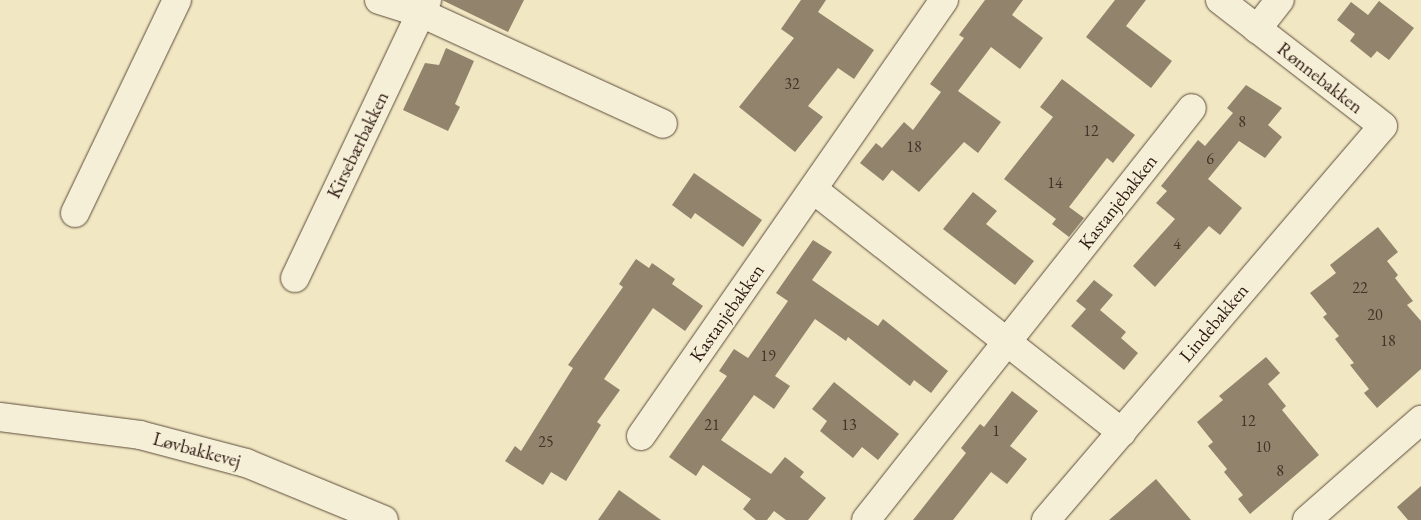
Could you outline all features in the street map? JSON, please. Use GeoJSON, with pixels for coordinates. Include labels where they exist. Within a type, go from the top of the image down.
{"type":"FeatureCollection","features":[{"type":"Feature","properties":{"kind":"street"},"geometry":{"type":"LineString","coordinates":[[75,213],[178,0]]}},
{"type":"Feature","properties":{"kind":"street"},"geometry":{"type":"LineString","coordinates":[[379,0],[424,7],[663,124]]}},
{"type":"Feature","properties":{"kind":"street","name":"Kastanjebakken"},"geometry":{"type":"LineString","coordinates":[[641,436],[814,190],[944,0]]}},
{"type":"Feature","properties":{"kind":"street","name":"Rønnebakken"},"geometry":{"type":"LineString","coordinates":[[1220,0],[1382,126]]}},
{"type":"Feature","properties":{"kind":"street"},"geometry":{"type":"LineString","coordinates":[[1257,29],[1280,0]]}},
{"type":"Feature","properties":{"kind":"street","name":"Kirsebærbakken"},"geometry":{"type":"LineString","coordinates":[[295,278],[424,7]]}},
{"type":"Feature","properties":{"kind":"street","name":"Kastanjebakken"},"geometry":{"type":"LineString","coordinates":[[866,520],[1008,344],[1192,108]]}},
{"type":"Feature","properties":{"kind":"street","name":"Lindebakken"},"geometry":{"type":"LineString","coordinates":[[1046,520],[1382,126]]}},
{"type":"Feature","properties":{"kind":"street"},"geometry":{"type":"LineString","coordinates":[[814,190],[1122,432]]}},
{"type":"Feature","properties":{"kind":"street","name":"Løvbakkevej"},"geometry":{"type":"LineString","coordinates":[[0,417],[140,435],[246,463],[384,520]]}},
{"type":"Feature","properties":{"kind":"street"},"geometry":{"type":"LineString","coordinates":[[1307,520],[1421,420]]}},
{"type":"Feature","properties":{"kind":"building"},"geometry":{"type":"Polygon","coordinates":[[[442,0],[524,0],[508,32],[442,0]]]}},
{"type":"Feature","properties":{"kind":"building"},"geometry":{"type":"Polygon","coordinates":[[[801,0],[826,0],[818,12],[874,50],[854,79],[838,68],[808,106],[823,117],[795,152],[739,107],[794,38],[781,29],[801,0]]]}},
{"type":"Feature","properties":{"kind":"building"},"geometry":{"type":"Polygon","coordinates":[[[985,0],[1023,0],[1012,15],[1043,38],[1020,69],[991,47],[958,91],[1001,122],[978,153],[964,142],[919,192],[892,170],[883,181],[860,163],[876,143],[882,148],[904,122],[913,130],[941,92],[930,84],[964,38],[959,35],[985,0]]]}},
{"type":"Feature","properties":{"kind":"building"},"geometry":{"type":"Polygon","coordinates":[[[1115,0],[1146,0],[1126,26],[1172,61],[1151,88],[1086,37],[1115,0]]]}},
{"type":"Feature","properties":{"kind":"building"},"geometry":{"type":"Polygon","coordinates":[[[1379,1],[1414,28],[1389,60],[1377,51],[1371,58],[1350,41],[1355,34],[1337,20],[1351,2],[1368,15],[1379,1]]]}},
{"type":"Feature","properties":{"kind":"building"},"geometry":{"type":"Polygon","coordinates":[[[446,48],[474,61],[455,104],[460,107],[448,131],[403,110],[425,63],[439,65],[446,48]]]}},
{"type":"Feature","properties":{"kind":"building"},"geometry":{"type":"Polygon","coordinates":[[[1062,79],[1135,135],[1113,163],[1107,158],[1069,207],[1084,218],[1069,237],[1052,224],[1056,219],[1004,179],[1053,117],[1040,107],[1062,79]]]}},
{"type":"Feature","properties":{"kind":"building"},"geometry":{"type":"Polygon","coordinates":[[[1246,85],[1282,108],[1268,125],[1282,137],[1265,158],[1239,141],[1208,179],[1242,208],[1220,235],[1209,226],[1155,287],[1133,266],[1175,219],[1156,203],[1167,191],[1161,186],[1198,140],[1205,146],[1233,113],[1227,108],[1246,85]]]}},
{"type":"Feature","properties":{"kind":"building"},"geometry":{"type":"Polygon","coordinates":[[[694,173],[762,220],[743,247],[695,213],[691,219],[672,205],[694,173]]]}},
{"type":"Feature","properties":{"kind":"building"},"geometry":{"type":"Polygon","coordinates":[[[973,192],[997,211],[986,224],[1034,261],[1015,285],[943,229],[973,192]]]}},
{"type":"Feature","properties":{"kind":"building"},"geometry":{"type":"Polygon","coordinates":[[[1378,227],[1398,252],[1387,261],[1398,275],[1395,278],[1413,301],[1407,305],[1421,321],[1421,369],[1377,408],[1364,393],[1369,389],[1350,365],[1354,363],[1335,339],[1339,336],[1323,317],[1327,314],[1310,293],[1336,273],[1330,265],[1378,227]]]}},
{"type":"Feature","properties":{"kind":"building"},"geometry":{"type":"Polygon","coordinates":[[[813,240],[832,252],[812,280],[878,326],[883,319],[948,371],[931,393],[914,380],[910,386],[848,337],[846,341],[815,319],[775,376],[790,386],[774,409],[754,395],[721,440],[771,474],[785,457],[804,472],[800,477],[826,498],[808,520],[786,520],[774,511],[767,520],[756,520],[743,509],[751,499],[703,465],[696,476],[669,457],[727,376],[719,371],[734,349],[748,358],[788,301],[776,293],[813,240]]]}},
{"type":"Feature","properties":{"kind":"building"},"geometry":{"type":"Polygon","coordinates":[[[636,259],[649,268],[652,263],[675,279],[672,284],[703,306],[685,331],[653,308],[604,379],[620,390],[597,422],[601,425],[566,481],[551,472],[543,485],[505,461],[515,446],[521,451],[573,368],[568,365],[623,287],[619,284],[636,259]]]}},
{"type":"Feature","properties":{"kind":"building"},"geometry":{"type":"Polygon","coordinates":[[[1094,280],[1113,295],[1100,310],[1126,332],[1121,338],[1138,353],[1124,370],[1071,326],[1086,309],[1076,301],[1094,280]]]}},
{"type":"Feature","properties":{"kind":"building"},"geometry":{"type":"Polygon","coordinates":[[[1266,357],[1280,373],[1268,384],[1286,406],[1282,410],[1319,455],[1250,514],[1238,499],[1243,495],[1224,472],[1227,469],[1208,446],[1213,442],[1197,422],[1223,400],[1219,396],[1266,357]]]}},
{"type":"Feature","properties":{"kind":"building"},"geometry":{"type":"Polygon","coordinates":[[[834,382],[899,434],[878,460],[862,447],[853,458],[820,431],[827,421],[812,409],[834,382]]]}},
{"type":"Feature","properties":{"kind":"building"},"geometry":{"type":"Polygon","coordinates":[[[1012,391],[1038,411],[1010,446],[1027,459],[1007,484],[991,472],[953,520],[913,520],[966,453],[961,448],[980,424],[984,427],[1012,391]]]}},
{"type":"Feature","properties":{"kind":"building"},"geometry":{"type":"Polygon","coordinates":[[[1156,479],[1191,520],[1109,520],[1139,494],[1156,479]]]}},
{"type":"Feature","properties":{"kind":"building"},"geometry":{"type":"Polygon","coordinates":[[[1421,486],[1421,520],[1408,520],[1397,507],[1421,486]]]}},
{"type":"Feature","properties":{"kind":"building"},"geometry":{"type":"Polygon","coordinates":[[[619,490],[661,520],[598,520],[619,490]]]}}]}
